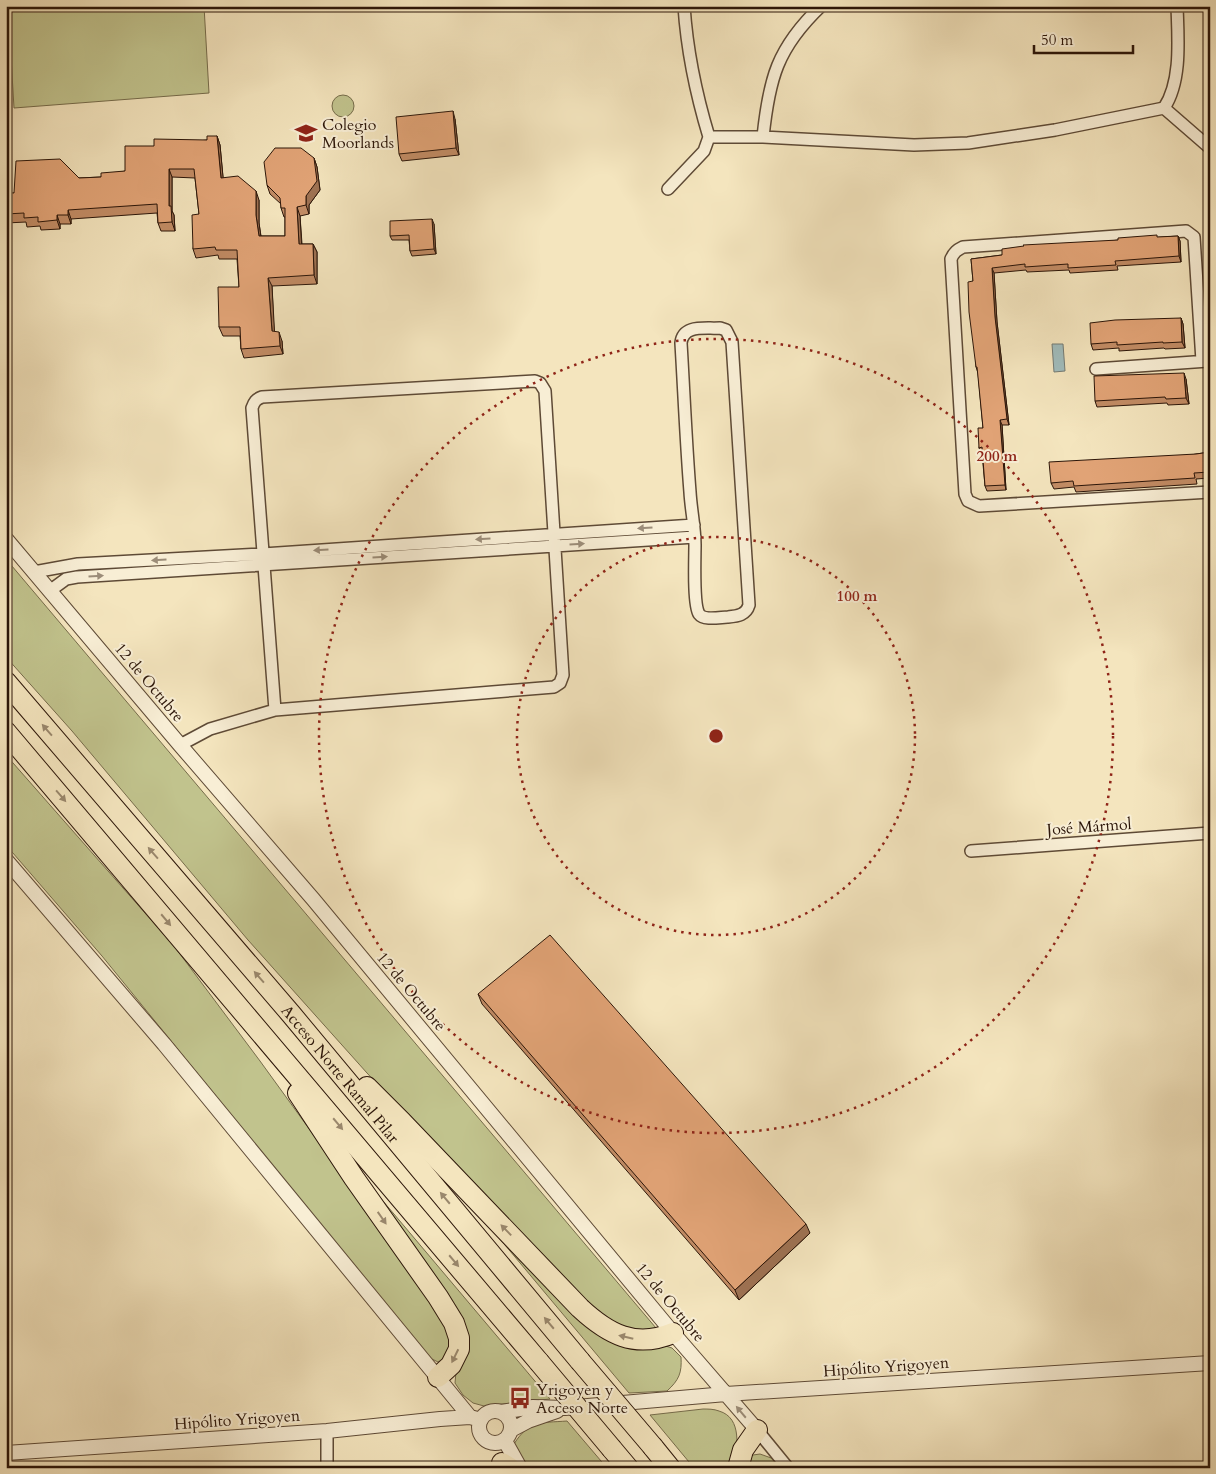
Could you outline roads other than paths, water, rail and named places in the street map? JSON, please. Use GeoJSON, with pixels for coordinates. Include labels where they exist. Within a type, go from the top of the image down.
{"type":"FeatureCollection","features":[{"type":"Feature","properties":{"kind":"highway","name":"Acceso Norte Ramal Pilar"},"geometry":{"type":"LineString","coordinates":[[6,682],[291,1014],[670,1468]]}},
{"type":"Feature","properties":{"kind":"highway","name":"Acceso Norte Ramal Pilar"},"geometry":{"type":"LineString","coordinates":[[6,732],[628,1468]]}},
{"type":"Feature","properties":{"kind":"highway"},"geometry":{"type":"LineString","coordinates":[[291,1014],[401,1121],[594,1322],[613,1333],[628,1338],[656,1339],[673,1333]]}},
{"type":"Feature","properties":{"kind":"highway"},"geometry":{"type":"LineString","coordinates":[[250,1020],[354,1178],[454,1323],[459,1338],[457,1355],[451,1365],[438,1377]]}},
{"type":"Feature","properties":{"kind":"highway"},"geometry":{"type":"LineString","coordinates":[[738,1468],[743,1450],[757,1430]]}},
{"type":"Feature","properties":{"kind":"street"},"geometry":{"type":"LineString","coordinates":[[668,189],[704,151],[709,137],[697,97],[684,6]]}},
{"type":"Feature","properties":{"kind":"street"},"geometry":{"type":"LineString","coordinates":[[763,138],[767,104],[775,70],[785,49],[821,6]]}},
{"type":"Feature","properties":{"kind":"street"},"geometry":{"type":"LineString","coordinates":[[709,137],[914,145],[968,143],[1055,130],[1164,108],[1172,97],[1175,82],[1178,40],[1177,6]]}},
{"type":"Feature","properties":{"kind":"street"},"geometry":{"type":"LineString","coordinates":[[1164,108],[1210,148]]}},
{"type":"Feature","properties":{"kind":"street"},"geometry":{"type":"LineString","coordinates":[[1096,369],[1206,361],[1194,237],[1186,230],[963,247],[954,254],[952,259],[964,485],[968,501],[979,506],[1210,492]]}},
{"type":"Feature","properties":{"kind":"street"},"geometry":{"type":"LineString","coordinates":[[720,328],[726,330],[732,342],[749,605],[743,614],[708,618],[699,614],[694,571],[694,531],[690,495],[681,343],[682,336],[689,330],[720,328]]}},
{"type":"Feature","properties":{"kind":"street"},"geometry":{"type":"LineString","coordinates":[[180,744],[210,728],[275,710],[554,687],[560,682],[563,676],[554,540],[544,391],[540,383],[535,381],[262,397],[257,399],[252,408],[275,710]]}},
{"type":"Feature","properties":{"kind":"street"},"geometry":{"type":"LineString","coordinates":[[51,590],[66,580],[77,577],[264,559],[694,531]]}},
{"type":"Feature","properties":{"kind":"street","name":"12 de Octubre"},"geometry":{"type":"LineString","coordinates":[[6,539],[313,898],[673,1333],[788,1468]]}},
{"type":"Feature","properties":{"kind":"street"},"geometry":{"type":"LineString","coordinates":[[34,572],[78,564],[264,559]]}},
{"type":"Feature","properties":{"kind":"street","name":"José Mármol"},"geometry":{"type":"LineString","coordinates":[[970,851],[1210,833]]}},
{"type":"Feature","properties":{"kind":"street"},"geometry":{"type":"LineString","coordinates":[[6,860],[164,1044],[438,1377],[475,1419],[483,1438],[502,1438]]}},
{"type":"Feature","properties":{"kind":"street","name":"Hipólito Yrigoyen"},"geometry":{"type":"LineString","coordinates":[[501,1412],[533,1407],[565,1408],[726,1394],[1210,1363]]}},
{"type":"Feature","properties":{"kind":"street","name":"Hipólito Yrigoyen"},"geometry":{"type":"LineString","coordinates":[[502,1438],[528,1421],[565,1408]]}},
{"type":"Feature","properties":{"kind":"street"},"geometry":{"type":"LineString","coordinates":[[475,1419],[496,1411],[501,1412],[510,1421],[502,1438],[509,1467]]}},
{"type":"Feature","properties":{"kind":"street","name":"Hipólito Yrigoyen"},"geometry":{"type":"LineString","coordinates":[[6,1453],[475,1419]]}},
{"type":"Feature","properties":{"kind":"street"},"geometry":{"type":"LineString","coordinates":[[327,1431],[327,1468]]}},
{"type":"Feature","properties":{"kind":"water"},"geometry":{"type":"Polygon","coordinates":[[[1052,344],[1063,344],[1065,371],[1054,372],[1052,344]]]}},
{"type":"Feature","properties":{"kind":"place","name":"Colegio Moorlands"},"geometry":{"type":"Point","coordinates":[306,133]}},
{"type":"Feature","properties":{"kind":"place","name":"Yrigoyen y Acceso Norte"},"geometry":{"type":"Point","coordinates":[520,1398]}}]}
